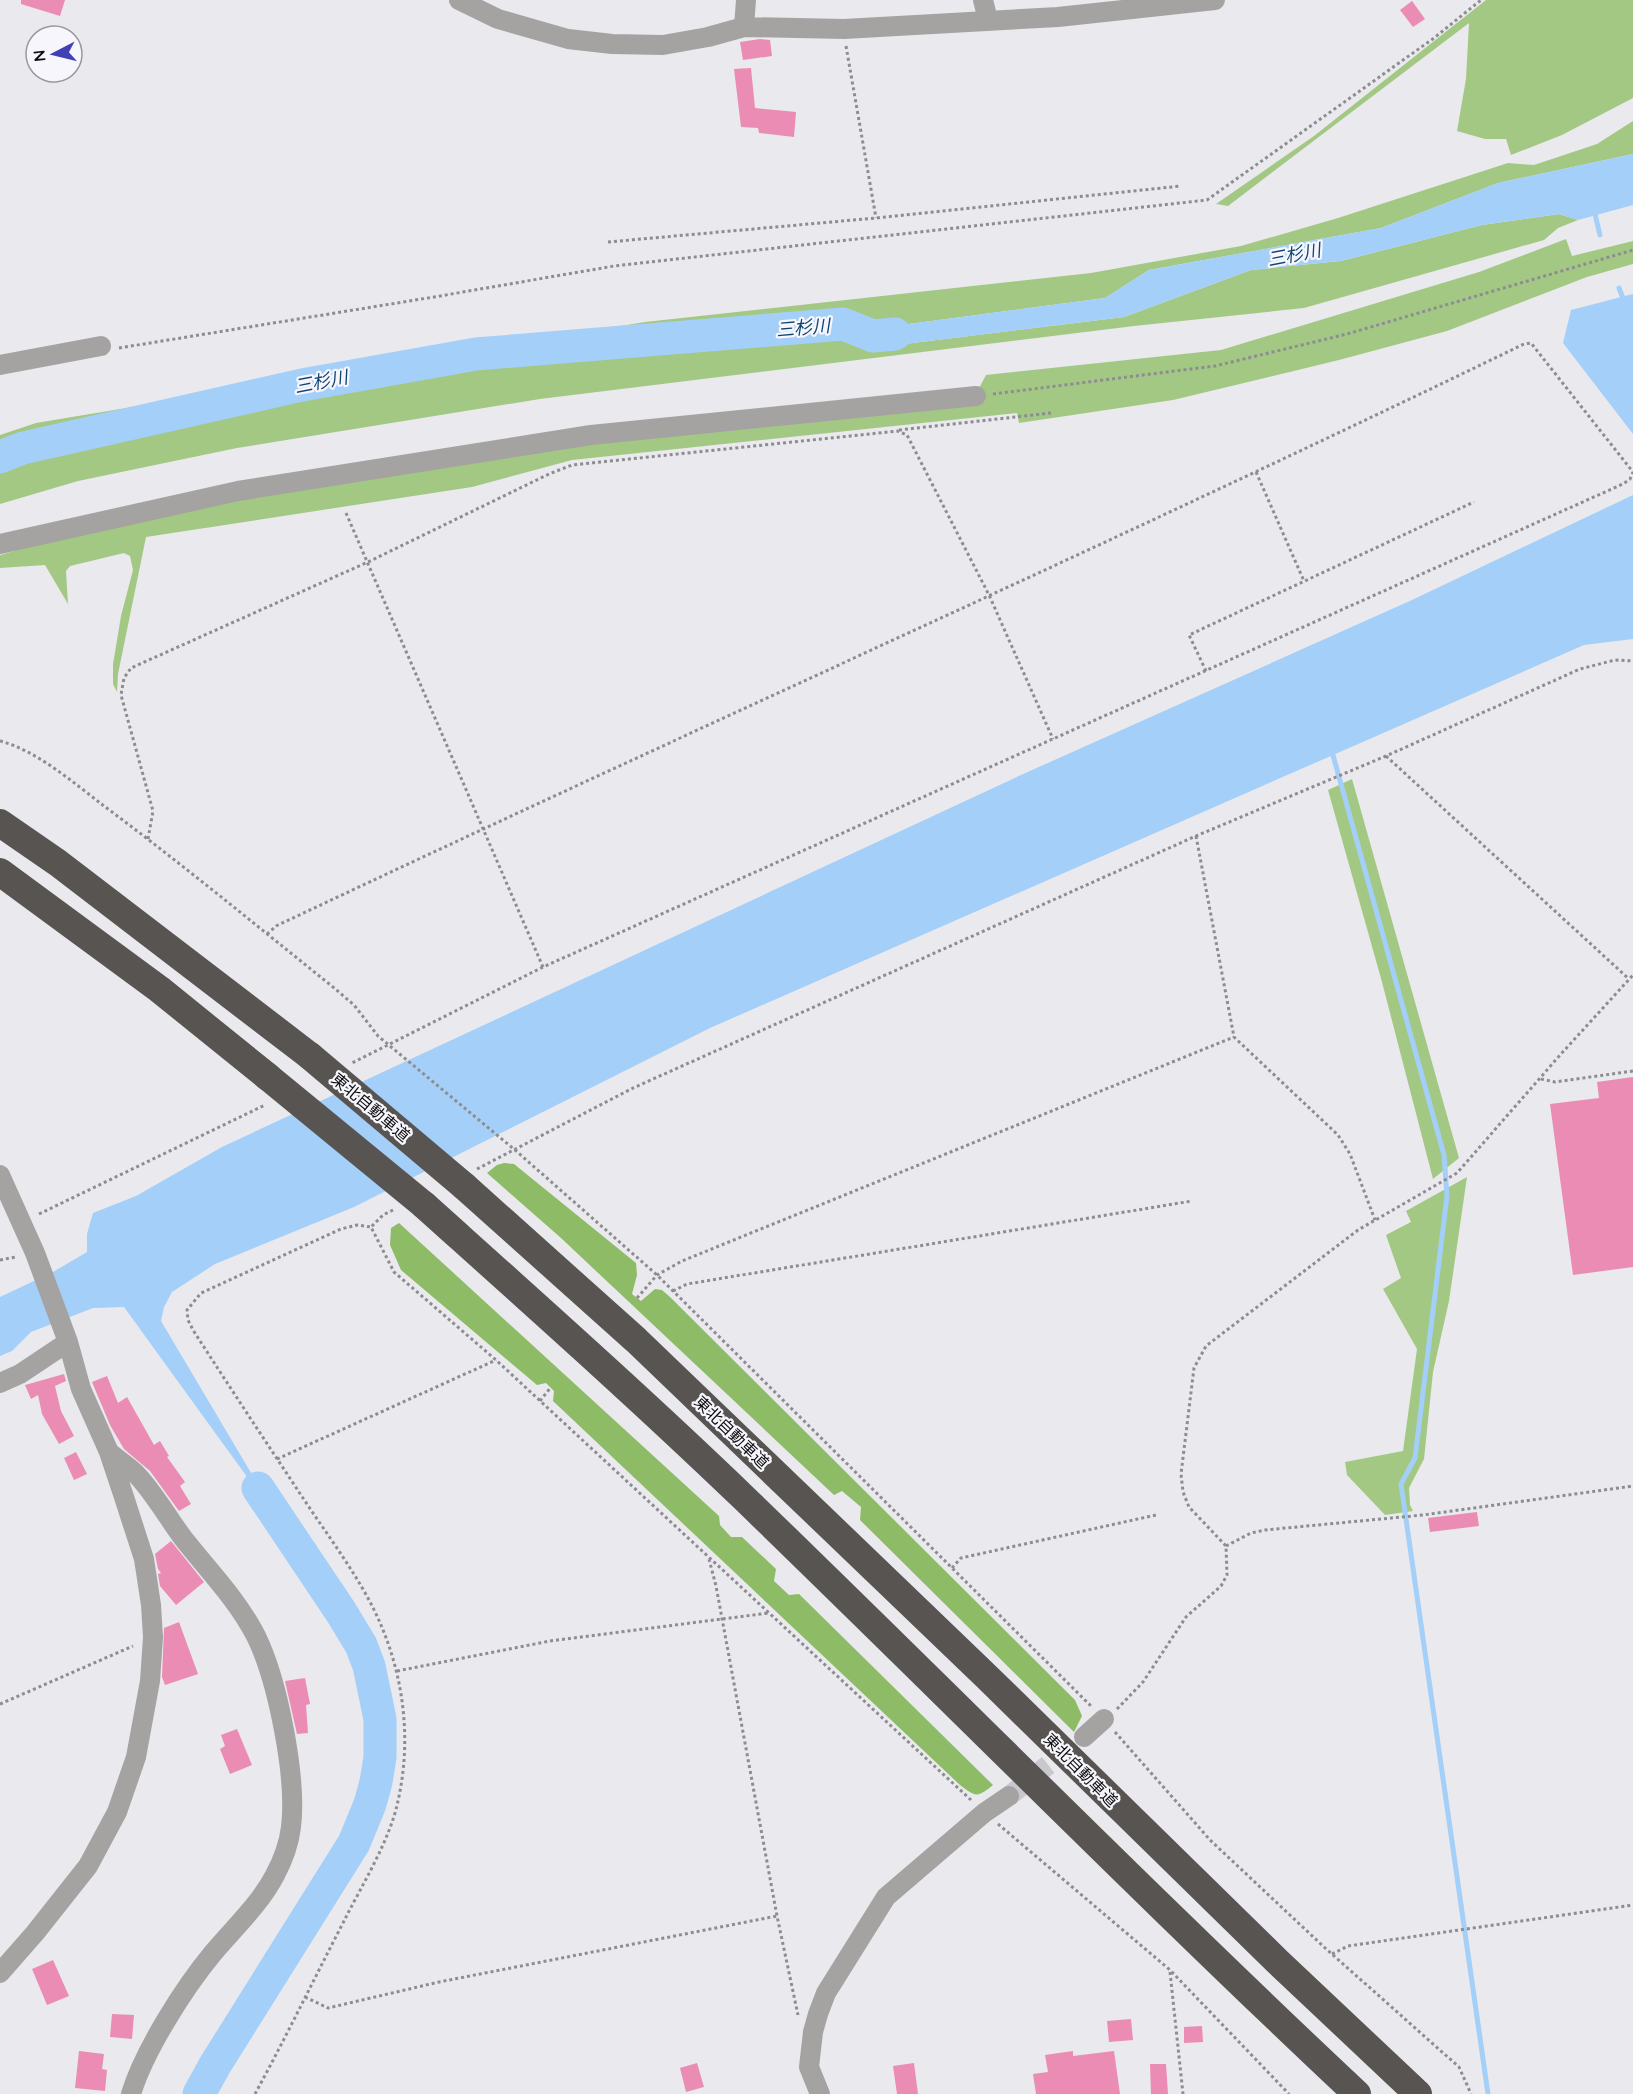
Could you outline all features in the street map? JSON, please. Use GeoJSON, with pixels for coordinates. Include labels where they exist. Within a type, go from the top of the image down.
{"type":"FeatureCollection","features":[{"type":"Feature","properties":{"kind":"highway","name":"東北自動車道"},"geometry":{"type":"LineString","coordinates":[[0,823],[58,863],[469,1178],[987,1677],[1269,1954],[1418,2094]]}},
{"type":"Feature","properties":{"kind":"highway"},"geometry":{"type":"LineString","coordinates":[[0,872],[159,989],[271,1089],[413,1205],[610,1372],[735,1490],[1247,1991],[1357,2094]]}},
{"type":"Feature","properties":{"kind":"street"},"geometry":{"type":"LineString","coordinates":[[459,0],[498,19],[568,39],[612,44],[663,45],[708,38],[744,27],[844,29],[1058,16],[1215,0]]}},
{"type":"Feature","properties":{"kind":"street"},"geometry":{"type":"LineString","coordinates":[[744,27],[746,0]]}},
{"type":"Feature","properties":{"kind":"street"},"geometry":{"type":"LineString","coordinates":[[983,0],[988,20]]}},
{"type":"Feature","properties":{"kind":"street"},"geometry":{"type":"LineString","coordinates":[[0,365],[101,345]]}},
{"type":"Feature","properties":{"kind":"street"},"geometry":{"type":"LineString","coordinates":[[0,544],[238,491],[591,435],[976,396]]}},
{"type":"Feature","properties":{"kind":"street"},"geometry":{"type":"LineString","coordinates":[[0,1175],[43,1274],[68,1342],[81,1389],[109,1452],[144,1558],[153,1637],[150,1681],[136,1757],[117,1812],[88,1866],[0,1973]]}},
{"type":"Feature","properties":{"kind":"street"},"geometry":{"type":"LineString","coordinates":[[0,1383],[20,1374],[68,1342]]}},
{"type":"Feature","properties":{"kind":"street"},"geometry":{"type":"LineString","coordinates":[[109,1452],[135,1473],[183,1538],[238,1605],[256,1638],[270,1673],[279,1709],[291,1791],[291,1826],[286,1852],[275,1876],[255,1905],[187,1988],[141,2068],[131,2094]]}},
{"type":"Feature","properties":{"kind":"street"},"geometry":{"type":"LineString","coordinates":[[1084,1737],[1104,1719]]}},
{"type":"Feature","properties":{"kind":"street"},"geometry":{"type":"LineString","coordinates":[[820,2094],[809,2067],[813,2032],[826,1993],[886,1897],[984,1813],[1009,1796]]}},
{"type":"Feature","properties":{"kind":"path"},"geometry":{"type":"LineString","coordinates":[[101,345],[118,348],[614,266],[1207,200],[1434,38],[1482,0]]}},
{"type":"Feature","properties":{"kind":"path"},"geometry":{"type":"LineString","coordinates":[[844,29],[876,218]]}},
{"type":"Feature","properties":{"kind":"path"},"geometry":{"type":"LineString","coordinates":[[608,242],[876,218],[1181,186]]}},
{"type":"Feature","properties":{"kind":"path"},"geometry":{"type":"LineString","coordinates":[[976,396],[1215,366],[1347,334],[1633,250]]}},
{"type":"Feature","properties":{"kind":"path"},"geometry":{"type":"LineString","coordinates":[[267,934],[276,926],[483,828],[1256,472],[1524,344],[1531,343],[1633,472],[1630,479],[1623,484],[543,968],[348,1065]]}},
{"type":"Feature","properties":{"kind":"path"},"geometry":{"type":"LineString","coordinates":[[148,839],[153,811],[121,695],[124,678],[131,668],[368,562],[572,465],[1051,413]]}},
{"type":"Feature","properties":{"kind":"path"},"geometry":{"type":"LineString","coordinates":[[898,431],[907,435],[989,595],[1053,739]]}},
{"type":"Feature","properties":{"kind":"path"},"geometry":{"type":"LineString","coordinates":[[1256,472],[1304,581]]}},
{"type":"Feature","properties":{"kind":"path"},"geometry":{"type":"LineString","coordinates":[[1206,671],[1189,635],[1474,502]]}},
{"type":"Feature","properties":{"kind":"path"},"geometry":{"type":"LineString","coordinates":[[346,513],[543,968]]}},
{"type":"Feature","properties":{"kind":"path"},"geometry":{"type":"LineString","coordinates":[[469,1178],[515,1150],[633,1088],[1196,836],[1386,756],[1580,669],[1615,660],[1633,661]]}},
{"type":"Feature","properties":{"kind":"path"},"geometry":{"type":"LineString","coordinates":[[0,741],[16,745],[64,776],[148,839],[340,993],[354,1005],[378,1036],[515,1150],[657,1275],[1104,1719],[1210,1840],[1332,1954],[1459,2067],[1471,2094]]}},
{"type":"Feature","properties":{"kind":"path"},"geometry":{"type":"LineString","coordinates":[[1386,756],[1629,979]]}},
{"type":"Feature","properties":{"kind":"path"},"geometry":{"type":"LineString","coordinates":[[1196,836],[1234,1037],[1338,1135],[1350,1154],[1375,1220]]}},
{"type":"Feature","properties":{"kind":"path"},"geometry":{"type":"LineString","coordinates":[[1104,1719],[1119,1708],[1143,1682],[1186,1617],[1221,1586],[1227,1575],[1226,1546],[1189,1507],[1183,1492],[1181,1474],[1194,1368],[1206,1346],[1351,1236],[1457,1173],[1633,975]]}},
{"type":"Feature","properties":{"kind":"path"},"geometry":{"type":"LineString","coordinates":[[637,1298],[657,1275],[682,1261],[1234,1037]]}},
{"type":"Feature","properties":{"kind":"path"},"geometry":{"type":"LineString","coordinates":[[1541,1079],[1555,1082],[1633,1071]]}},
{"type":"Feature","properties":{"kind":"path"},"geometry":{"type":"LineString","coordinates":[[21,1223],[271,1089]]}},
{"type":"Feature","properties":{"kind":"path"},"geometry":{"type":"LineString","coordinates":[[674,1291],[687,1284],[1192,1201]]}},
{"type":"Feature","properties":{"kind":"path"},"geometry":{"type":"LineString","coordinates":[[371,1227],[383,1215],[413,1205]]}},
{"type":"Feature","properties":{"kind":"path"},"geometry":{"type":"LineString","coordinates":[[255,2094],[369,1872],[388,1830],[398,1803],[405,1738],[403,1705],[397,1671],[378,1618],[364,1592],[193,1330],[188,1320],[187,1310],[201,1293],[341,1229],[357,1225],[371,1227]]}},
{"type":"Feature","properties":{"kind":"path"},"geometry":{"type":"LineString","coordinates":[[371,1227],[394,1272],[496,1360],[984,1813],[1170,1970],[1289,2094]]}},
{"type":"Feature","properties":{"kind":"path"},"geometry":{"type":"LineString","coordinates":[[277,1459],[496,1360]]}},
{"type":"Feature","properties":{"kind":"path"},"geometry":{"type":"LineString","coordinates":[[540,1401],[551,1387]]}},
{"type":"Feature","properties":{"kind":"path"},"geometry":{"type":"LineString","coordinates":[[1226,1546],[1251,1533],[1265,1530],[1423,1515],[1633,1486]]}},
{"type":"Feature","properties":{"kind":"path"},"geometry":{"type":"LineString","coordinates":[[952,1568],[961,1558],[1156,1515]]}},
{"type":"Feature","properties":{"kind":"path"},"geometry":{"type":"LineString","coordinates":[[709,1557],[796,2012],[805,2026],[813,2032]]}},
{"type":"Feature","properties":{"kind":"path"},"geometry":{"type":"LineString","coordinates":[[397,1671],[550,1641],[769,1613]]}},
{"type":"Feature","properties":{"kind":"path"},"geometry":{"type":"LineString","coordinates":[[0,1704],[153,1637]]}},
{"type":"Feature","properties":{"kind":"path"},"geometry":{"type":"LineString","coordinates":[[1332,1954],[1348,1946],[1633,1905]]}},
{"type":"Feature","properties":{"kind":"path"},"geometry":{"type":"LineString","coordinates":[[305,1997],[328,2008],[439,1982],[777,1916]]}},
{"type":"Feature","properties":{"kind":"path"},"geometry":{"type":"LineString","coordinates":[[1170,1970],[1183,2094]]}},
{"type":"Feature","properties":{"kind":"green space"},"geometry":{"type":"Polygon","coordinates":[[[1486,0],[1633,0],[1633,98],[1562,135],[1511,155],[1506,139],[1485,139],[1457,131],[1466,79],[1469,23],[1228,206],[1216,204],[1314,136],[1486,0]]]}},
{"type":"Feature","properties":{"kind":"green space"},"geometry":{"type":"Polygon","coordinates":[[[1633,121],[1633,154],[1498,183],[1381,228],[1149,270],[1105,298],[886,327],[850,329],[872,348],[1124,317],[1251,270],[1341,261],[1482,225],[1559,214],[1578,220],[1558,228],[1544,240],[1304,308],[1134,326],[540,399],[237,448],[78,481],[0,504],[0,435],[36,423],[645,322],[1091,273],[1241,246],[1338,218],[1508,163],[1534,165],[1597,144],[1633,121]]]}},
{"type":"Feature","properties":{"kind":"green space"},"geometry":{"type":"Polygon","coordinates":[[[1566,239],[1572,256],[1633,241],[1633,264],[1587,277],[1447,331],[1173,400],[1019,423],[1017,413],[572,460],[472,487],[146,537],[118,674],[117,692],[113,684],[113,664],[121,616],[133,570],[130,556],[124,553],[70,566],[66,571],[68,604],[45,565],[0,568],[0,555],[67,536],[240,496],[582,443],[975,396],[986,375],[1221,350],[1479,272],[1566,239]]]}},
{"type":"Feature","properties":{"kind":"green space"},"geometry":{"type":"Polygon","coordinates":[[[1352,779],[1459,1158],[1433,1179],[1382,982],[1328,790],[1352,779]]]}},
{"type":"Feature","properties":{"kind":"green space"},"geometry":{"type":"Polygon","coordinates":[[[514,1164],[636,1263],[637,1275],[632,1294],[641,1301],[655,1289],[662,1290],[670,1297],[1075,1700],[1082,1716],[1074,1732],[860,1520],[861,1507],[842,1491],[834,1495],[561,1238],[487,1173],[497,1165],[514,1164]]]}},
{"type":"Feature","properties":{"kind":"green space"},"geometry":{"type":"Polygon","coordinates":[[[1467,1177],[1449,1301],[1433,1372],[1424,1459],[1409,1488],[1410,1505],[1413,1511],[1385,1515],[1347,1475],[1345,1462],[1403,1451],[1417,1349],[1383,1289],[1401,1278],[1386,1235],[1411,1222],[1406,1211],[1467,1177]]]}},
{"type":"Feature","properties":{"kind":"green space"},"geometry":{"type":"Polygon","coordinates":[[[399,1223],[719,1516],[720,1525],[731,1537],[742,1537],[776,1569],[774,1581],[789,1595],[799,1594],[993,1785],[980,1794],[973,1794],[960,1785],[553,1401],[554,1391],[546,1383],[537,1385],[401,1270],[390,1245],[391,1228],[399,1223]]]}},
{"type":"Feature","properties":{"kind":"water"},"geometry":{"type":"Polygon","coordinates":[[[1633,154],[1633,205],[1578,220],[1559,214],[1482,225],[1341,261],[1251,270],[1124,317],[872,348],[841,335],[850,329],[886,327],[1105,298],[1149,270],[1381,228],[1498,183],[1633,154]]]}},
{"type":"Feature","properties":{"kind":"water"},"geometry":{"type":"Polygon","coordinates":[[[1633,294],[1633,434],[1563,343],[1571,310],[1633,294]]]}},
{"type":"Feature","properties":{"kind":"water"},"geometry":{"type":"Polygon","coordinates":[[[1633,495],[1633,639],[1584,645],[710,1028],[354,1207],[215,1264],[172,1292],[164,1307],[161,1321],[282,1525],[124,1307],[93,1308],[31,1332],[12,1351],[0,1356],[0,1297],[53,1272],[87,1252],[87,1234],[93,1213],[136,1196],[222,1147],[1021,775],[1412,600],[1633,495]]]}},
{"type":"Feature","properties":{"kind":"building"},"geometry":{"type":"Polygon","coordinates":[[[21,0],[65,0],[60,16],[21,4],[21,0]]]}},
{"type":"Feature","properties":{"kind":"building"},"geometry":{"type":"Polygon","coordinates":[[[1412,1],[1425,19],[1413,27],[1400,10],[1412,1]]]}},
{"type":"Feature","properties":{"kind":"building"},"geometry":{"type":"Polygon","coordinates":[[[770,40],[772,56],[743,60],[740,42],[770,40]]]}},
{"type":"Feature","properties":{"kind":"building"},"geometry":{"type":"Polygon","coordinates":[[[751,68],[755,108],[796,112],[794,137],[759,133],[758,128],[741,127],[734,69],[751,68]]]}},
{"type":"Feature","properties":{"kind":"building"},"geometry":{"type":"Polygon","coordinates":[[[1633,1077],[1633,1267],[1573,1275],[1550,1104],[1599,1098],[1597,1082],[1633,1077]]]}},
{"type":"Feature","properties":{"kind":"building"},"geometry":{"type":"Polygon","coordinates":[[[64,1374],[66,1381],[55,1386],[61,1411],[74,1436],[59,1444],[42,1414],[38,1395],[31,1399],[25,1385],[64,1374]]]}},
{"type":"Feature","properties":{"kind":"building"},"geometry":{"type":"Polygon","coordinates":[[[107,1376],[118,1403],[127,1397],[154,1445],[160,1441],[169,1456],[167,1457],[185,1482],[180,1486],[191,1504],[179,1511],[150,1471],[124,1449],[110,1425],[92,1382],[107,1376]]]}},
{"type":"Feature","properties":{"kind":"building"},"geometry":{"type":"Polygon","coordinates":[[[76,1452],[87,1474],[74,1480],[64,1458],[76,1452]]]}},
{"type":"Feature","properties":{"kind":"building"},"geometry":{"type":"Polygon","coordinates":[[[1477,1512],[1479,1526],[1430,1532],[1428,1518],[1477,1512]]]}},
{"type":"Feature","properties":{"kind":"building"},"geometry":{"type":"Polygon","coordinates":[[[171,1541],[204,1582],[176,1605],[160,1586],[158,1574],[161,1573],[155,1554],[171,1541]]]}},
{"type":"Feature","properties":{"kind":"building"},"geometry":{"type":"Polygon","coordinates":[[[179,1622],[198,1674],[165,1685],[162,1677],[164,1628],[179,1622]]]}},
{"type":"Feature","properties":{"kind":"building"},"geometry":{"type":"Polygon","coordinates":[[[305,1678],[310,1704],[306,1705],[308,1733],[297,1734],[285,1681],[305,1678]]]}},
{"type":"Feature","properties":{"kind":"building"},"geometry":{"type":"Polygon","coordinates":[[[237,1729],[252,1765],[230,1774],[220,1749],[225,1746],[221,1735],[237,1729]]]}},
{"type":"Feature","properties":{"kind":"building"},"geometry":{"type":"Polygon","coordinates":[[[53,1960],[69,1996],[47,2005],[32,1969],[53,1960]]]}},
{"type":"Feature","properties":{"kind":"building"},"geometry":{"type":"Polygon","coordinates":[[[112,2014],[134,2015],[132,2039],[110,2037],[112,2014]]]}},
{"type":"Feature","properties":{"kind":"building"},"geometry":{"type":"Polygon","coordinates":[[[1131,2019],[1133,2040],[1109,2042],[1107,2021],[1131,2019]]]}},
{"type":"Feature","properties":{"kind":"building"},"geometry":{"type":"Polygon","coordinates":[[[1202,2026],[1203,2042],[1184,2043],[1184,2027],[1202,2026]]]}},
{"type":"Feature","properties":{"kind":"building"},"geometry":{"type":"Polygon","coordinates":[[[79,2051],[104,2054],[102,2069],[107,2070],[105,2091],[75,2088],[79,2051]]]}},
{"type":"Feature","properties":{"kind":"building"},"geometry":{"type":"Polygon","coordinates":[[[1073,2051],[1073,2056],[1114,2051],[1120,2094],[1036,2094],[1033,2074],[1048,2072],[1045,2055],[1073,2051]]]}},
{"type":"Feature","properties":{"kind":"building"},"geometry":{"type":"Polygon","coordinates":[[[697,2063],[704,2087],[686,2092],[680,2068],[697,2063]]]}},
{"type":"Feature","properties":{"kind":"building"},"geometry":{"type":"Polygon","coordinates":[[[914,2063],[918,2094],[897,2094],[893,2066],[914,2063]]]}},
{"type":"Feature","properties":{"kind":"building"},"geometry":{"type":"Polygon","coordinates":[[[1150,2064],[1166,2064],[1168,2094],[1151,2094],[1150,2064]]]}},
{"type":"Feature","properties":{"kind":"waterway"},"geometry":{"type":"LineString","coordinates":[[1594,210],[1600,235]]}},
{"type":"Feature","properties":{"kind":"waterway"},"geometry":{"type":"LineString","coordinates":[[1619,288],[1624,301]]}},
{"type":"Feature","properties":{"kind":"waterway","name":"三杉川"},"geometry":{"type":"LineString","coordinates":[[0,457],[23,448],[302,385],[476,354],[843,324],[873,336],[895,334]]}},
{"type":"Feature","properties":{"kind":"waterway"},"geometry":{"type":"LineString","coordinates":[[1331,748],[1444,1155],[1447,1196],[1415,1458],[1401,1484],[1488,2094]]}},
{"type":"Feature","properties":{"kind":"waterway"},"geometry":{"type":"LineString","coordinates":[[199,2094],[354,1843],[370,1804],[380,1757],[380,1719],[369,1666],[361,1645],[258,1488]]}},
{"type":"Feature","properties":{"kind":"tunnel"},"geometry":{"type":"LineString","coordinates":[[1009,1796],[1072,1746]]}}]}
